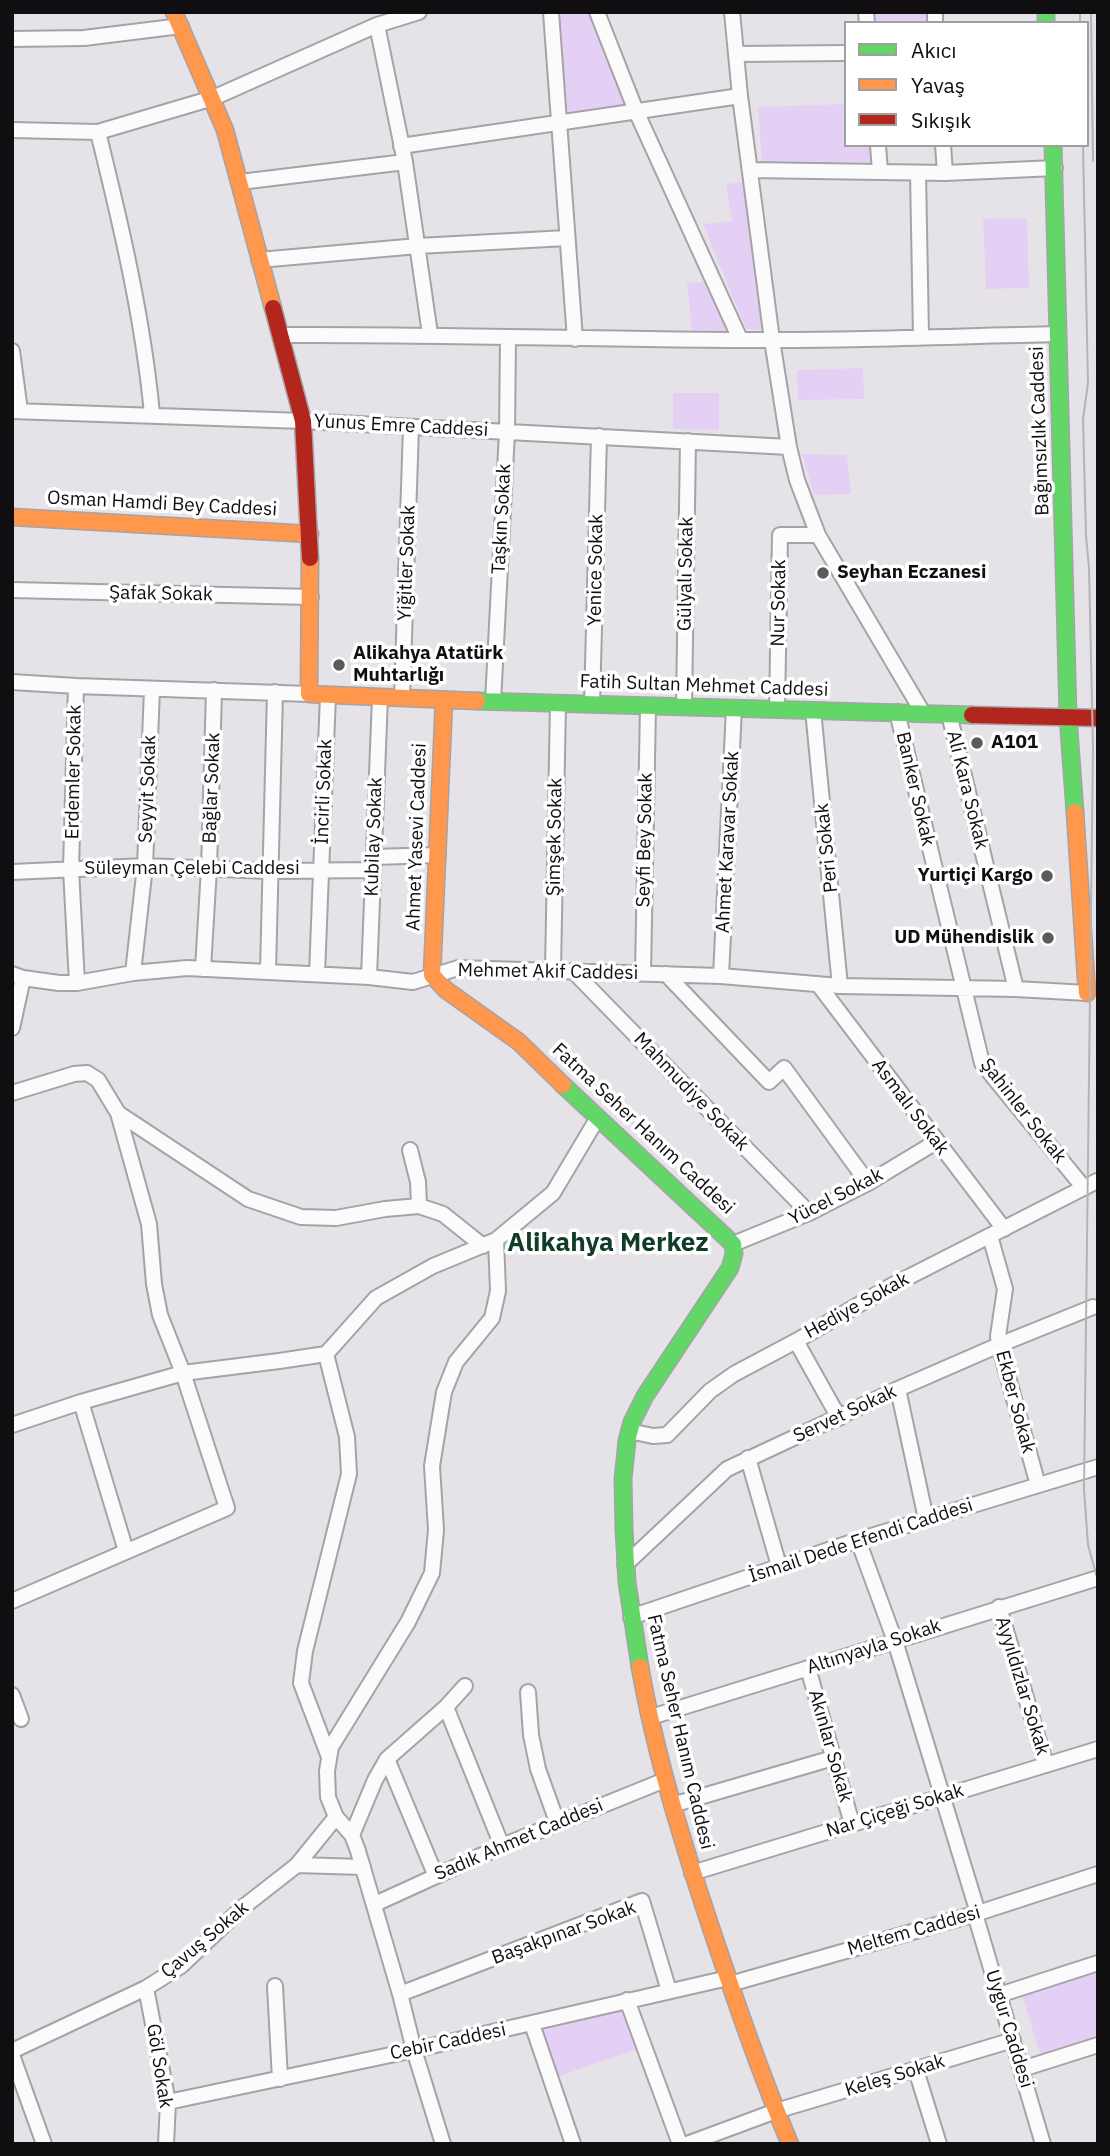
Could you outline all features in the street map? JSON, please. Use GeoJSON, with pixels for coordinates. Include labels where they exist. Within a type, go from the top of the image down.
{"type":"FeatureCollection","features":[{"type":"Feature","properties":{"kind":"street"},"geometry":{"type":"LineString","coordinates":[[12,130],[98,132],[213,98],[377,25],[419,12]]}},
{"type":"Feature","properties":{"kind":"street"},"geometry":{"type":"LineString","coordinates":[[551,12],[575,339]]}},
{"type":"Feature","properties":{"kind":"street"},"geometry":{"type":"LineString","coordinates":[[597,12],[636,111],[740,339]]}},
{"type":"Feature","properties":{"kind":"street"},"geometry":{"type":"LineString","coordinates":[[732,12],[740,96],[772,340],[797,480],[818,534],[923,713]]}},
{"type":"Feature","properties":{"kind":"street"},"geometry":{"type":"LineString","coordinates":[[12,39],[84,38],[178,19],[225,130],[303,421],[311,597],[309,694],[12,682]]}},
{"type":"Feature","properties":{"kind":"street"},"geometry":{"type":"LineString","coordinates":[[377,25],[405,162],[430,334]]}},
{"type":"Feature","properties":{"kind":"street"},"geometry":{"type":"LineString","coordinates":[[737,54],[844,53]]}},
{"type":"Feature","properties":{"kind":"street"},"geometry":{"type":"LineString","coordinates":[[401,146],[740,96]]}},
{"type":"Feature","properties":{"kind":"street"},"geometry":{"type":"LineString","coordinates":[[98,132],[133,278],[147,358],[152,414]]}},
{"type":"Feature","properties":{"kind":"street"},"geometry":{"type":"LineString","coordinates":[[878,147],[880,172]]}},
{"type":"Feature","properties":{"kind":"street"},"geometry":{"type":"LineString","coordinates":[[943,147],[945,173]]}},
{"type":"Feature","properties":{"kind":"street","name":"Bağımsızlık Caddesi"},"geometry":{"type":"LineString","coordinates":[[1053,147],[1069,716],[1087,993]]}},
{"type":"Feature","properties":{"kind":"street"},"geometry":{"type":"LineString","coordinates":[[240,182],[405,162]]}},
{"type":"Feature","properties":{"kind":"street"},"geometry":{"type":"LineString","coordinates":[[751,170],[945,173],[1055,168]]}},
{"type":"Feature","properties":{"kind":"street"},"geometry":{"type":"LineString","coordinates":[[918,173],[921,336]]}},
{"type":"Feature","properties":{"kind":"street"},"geometry":{"type":"LineString","coordinates":[[259,260],[418,246],[567,238]]}},
{"type":"Feature","properties":{"kind":"street"},"geometry":{"type":"LineString","coordinates":[[281,335],[430,334],[575,339],[772,340],[1058,334]]}},
{"type":"Feature","properties":{"kind":"street","name":"Taşkın Sokak"},"geometry":{"type":"LineString","coordinates":[[493,702],[507,432],[508,337]]}},
{"type":"Feature","properties":{"kind":"street"},"geometry":{"type":"LineString","coordinates":[[12,351],[16,411]]}},
{"type":"Feature","properties":{"kind":"street","name":"Yunus Emre Caddesi"},"geometry":{"type":"LineString","coordinates":[[16,411],[303,421],[789,447]]}},
{"type":"Feature","properties":{"kind":"street","name":"Yiğitler Sokak"},"geometry":{"type":"LineString","coordinates":[[402,698],[411,428]]}},
{"type":"Feature","properties":{"kind":"street","name":"Yenice Sokak"},"geometry":{"type":"LineString","coordinates":[[592,704],[599,436]]}},
{"type":"Feature","properties":{"kind":"street","name":"Gülyalı Sokak"},"geometry":{"type":"LineString","coordinates":[[684,707],[688,441]]}},
{"type":"Feature","properties":{"kind":"street","name":"Osman Hamdi Bey Caddesi"},"geometry":{"type":"LineString","coordinates":[[12,517],[310,534]]}},
{"type":"Feature","properties":{"kind":"street","name":"Nur Sokak"},"geometry":{"type":"LineString","coordinates":[[776,709],[780,535],[818,534]]}},
{"type":"Feature","properties":{"kind":"street","name":"Şafak Sokak"},"geometry":{"type":"LineString","coordinates":[[12,590],[311,597]]}},
{"type":"Feature","properties":{"kind":"street","name":"Erdemler Sokak"},"geometry":{"type":"LineString","coordinates":[[76,686],[71,869],[78,983]]}},
{"type":"Feature","properties":{"kind":"street","name":"Seyyit Sokak"},"geometry":{"type":"LineString","coordinates":[[133,973],[145,866],[152,689]]}},
{"type":"Feature","properties":{"kind":"street","name":"Bağlar Sokak"},"geometry":{"type":"LineString","coordinates":[[204,969],[214,690]]}},
{"type":"Feature","properties":{"kind":"street"},"geometry":{"type":"LineString","coordinates":[[268,971],[275,692]]}},
{"type":"Feature","properties":{"kind":"street","name":"Fatih Sultan Mehmet Caddesi"},"geometry":{"type":"LineString","coordinates":[[309,694],[493,702],[1098,718]]}},
{"type":"Feature","properties":{"kind":"street","name":"İncirli Sokak"},"geometry":{"type":"LineString","coordinates":[[317,974],[328,695]]}},
{"type":"Feature","properties":{"kind":"street","name":"Kubilay Sokak"},"geometry":{"type":"LineString","coordinates":[[369,976],[380,697]]}},
{"type":"Feature","properties":{"kind":"street","name":"Ahmet Yasevi Caddesi"},"geometry":{"type":"LineString","coordinates":[[432,975],[444,700]]}},
{"type":"Feature","properties":{"kind":"street","name":"Şimşek Sokak"},"geometry":{"type":"LineString","coordinates":[[553,970],[558,703]]}},
{"type":"Feature","properties":{"kind":"street","name":"Seyfi Bey Sokak"},"geometry":{"type":"LineString","coordinates":[[643,974],[648,706]]}},
{"type":"Feature","properties":{"kind":"street","name":"Ahmet Karavar Sokak"},"geometry":{"type":"LineString","coordinates":[[722,976],[734,708]]}},
{"type":"Feature","properties":{"kind":"street","name":"Peri Sokak"},"geometry":{"type":"LineString","coordinates":[[813,710],[840,986]]}},
{"type":"Feature","properties":{"kind":"street","name":"Banker Sokak"},"geometry":{"type":"LineString","coordinates":[[897,712],[962,987]]}},
{"type":"Feature","properties":{"kind":"street","name":"Ali Kara Sokak"},"geometry":{"type":"LineString","coordinates":[[949,714],[1016,989]]}},
{"type":"Feature","properties":{"kind":"street","name":"Süleyman Çelebi Caddesi"},"geometry":{"type":"LineString","coordinates":[[12,872],[145,866],[270,871],[321,869],[438,855]]}},
{"type":"Feature","properties":{"kind":"street","name":"Mehmet Akif Caddesi"},"geometry":{"type":"LineString","coordinates":[[18,976],[59,983],[78,983],[133,973],[187,968],[369,976],[413,982],[458,968],[722,976],[840,986],[962,987],[1087,993]]}},
{"type":"Feature","properties":{"kind":"street","name":"Mahmudiye Sokak"},"geometry":{"type":"LineString","coordinates":[[573,971],[809,1213]]}},
{"type":"Feature","properties":{"kind":"street"},"geometry":{"type":"LineString","coordinates":[[666,974],[769,1082],[784,1068],[868,1183]]}},
{"type":"Feature","properties":{"kind":"street","name":"Fatma Seher Hanım Caddesi"},"geometry":{"type":"LineString","coordinates":[[432,975],[446,990],[519,1042],[597,1119],[733,1244],[734,1254],[730,1268],[663,1367],[634,1416],[623,1470],[625,1565],[631,1617],[672,1805],[729,1981],[790,2144]]}},
{"type":"Feature","properties":{"kind":"street"},"geometry":{"type":"LineString","coordinates":[[12,1028],[18,976]]}},
{"type":"Feature","properties":{"kind":"street","name":"Asmalı Sokak"},"geometry":{"type":"LineString","coordinates":[[818,984],[1004,1229]]}},
{"type":"Feature","properties":{"kind":"street","name":"Şahinler Sokak"},"geometry":{"type":"LineString","coordinates":[[962,987],[982,1063],[1084,1188]]}},
{"type":"Feature","properties":{"kind":"street"},"geometry":{"type":"LineString","coordinates":[[12,1093],[81,1072],[87,1073],[98,1080],[118,1113],[149,1224],[156,1301],[183,1373],[227,1508],[12,1601]]}},
{"type":"Feature","properties":{"kind":"street"},"geometry":{"type":"LineString","coordinates":[[118,1113],[248,1199],[301,1217],[336,1218],[419,1206],[443,1214],[489,1243],[498,1291],[492,1318],[456,1362],[444,1392],[432,1466],[436,1530],[432,1573],[408,1622],[331,1747],[329,1757],[328,1797],[336,1816],[352,1835],[363,1867],[443,2144]]}},
{"type":"Feature","properties":{"kind":"street"},"geometry":{"type":"LineString","coordinates":[[12,1425],[183,1373],[279,1362],[326,1353],[376,1298],[433,1266],[489,1243],[553,1193],[597,1119]]}},
{"type":"Feature","properties":{"kind":"street","name":"Yücel Sokak"},"geometry":{"type":"LineString","coordinates":[[733,1244],[809,1213],[868,1183],[936,1142]]}},
{"type":"Feature","properties":{"kind":"street"},"geometry":{"type":"LineString","coordinates":[[410,1150],[418,1182],[419,1206]]}},
{"type":"Feature","properties":{"kind":"street","name":"Hediye Sokak"},"geometry":{"type":"LineString","coordinates":[[629,1431],[667,1436],[720,1383],[891,1286],[1097,1181]]}},
{"type":"Feature","properties":{"kind":"street","name":"Ekber Sokak"},"geometry":{"type":"LineString","coordinates":[[990,1236],[1005,1289],[999,1345],[1038,1485]]}},
{"type":"Feature","properties":{"kind":"street","name":"Servet Sokak"},"geometry":{"type":"LineString","coordinates":[[625,1565],[717,1477],[748,1458],[898,1389],[1093,1307]]}},
{"type":"Feature","properties":{"kind":"street"},"geometry":{"type":"LineString","coordinates":[[796,1341],[839,1418]]}},
{"type":"Feature","properties":{"kind":"street"},"geometry":{"type":"LineString","coordinates":[[326,1353],[347,1437],[349,1474],[304,1651],[300,1683],[329,1757]]}},
{"type":"Feature","properties":{"kind":"street"},"geometry":{"type":"LineString","coordinates":[[898,1389],[926,1519]]}},
{"type":"Feature","properties":{"kind":"street"},"geometry":{"type":"LineString","coordinates":[[81,1402],[126,1551]]}},
{"type":"Feature","properties":{"kind":"street"},"geometry":{"type":"LineString","coordinates":[[748,1458],[779,1566]]}},
{"type":"Feature","properties":{"kind":"street","name":"İsmail Dede Efendi Caddesi"},"geometry":{"type":"LineString","coordinates":[[631,1617],[858,1540],[1095,1468]]}},
{"type":"Feature","properties":{"kind":"street","name":"Uygur Caddesi"},"geometry":{"type":"LineString","coordinates":[[858,1540],[895,1641],[1043,2144]]}},
{"type":"Feature","properties":{"kind":"street","name":"Altınyayla Sokak"},"geometry":{"type":"LineString","coordinates":[[651,1717],[1098,1577]]}},
{"type":"Feature","properties":{"kind":"street","name":"Ayyıldızlar Sokak"},"geometry":{"type":"LineString","coordinates":[[999,1607],[1046,1765]]}},
{"type":"Feature","properties":{"kind":"street","name":"Akınlar Sokak"},"geometry":{"type":"LineString","coordinates":[[808,1668],[852,1824]]}},
{"type":"Feature","properties":{"kind":"street"},"geometry":{"type":"LineString","coordinates":[[352,1835],[375,1780],[387,1759],[446,1707],[465,1686]]}},
{"type":"Feature","properties":{"kind":"street"},"geometry":{"type":"LineString","coordinates":[[528,1692],[531,1735],[538,1769],[557,1822]]}},
{"type":"Feature","properties":{"kind":"street"},"geometry":{"type":"LineString","coordinates":[[12,1695],[21,1719]]}},
{"type":"Feature","properties":{"kind":"street"},"geometry":{"type":"LineString","coordinates":[[446,1707],[502,1846]]}},
{"type":"Feature","properties":{"kind":"street","name":"Nar Çiçeği Sokak"},"geometry":{"type":"LineString","coordinates":[[692,1873],[1098,1749]]}},
{"type":"Feature","properties":{"kind":"street"},"geometry":{"type":"LineString","coordinates":[[672,1805],[833,1758]]}},
{"type":"Feature","properties":{"kind":"street"},"geometry":{"type":"LineString","coordinates":[[387,1759],[435,1874]]}},
{"type":"Feature","properties":{"kind":"street","name":"Sadık Ahmet Caddesi"},"geometry":{"type":"LineString","coordinates":[[375,1904],[435,1874],[665,1780]]}},
{"type":"Feature","properties":{"kind":"street","name":"Çavuş Sokak"},"geometry":{"type":"LineString","coordinates":[[12,2053],[146,1988],[181,1966],[242,1908],[297,1865],[336,1816]]}},
{"type":"Feature","properties":{"kind":"street"},"geometry":{"type":"LineString","coordinates":[[297,1865],[363,1867]]}},
{"type":"Feature","properties":{"kind":"street","name":"Meltem Caddesi"},"geometry":{"type":"LineString","coordinates":[[729,1981],[976,1913],[1098,1874]]}},
{"type":"Feature","properties":{"kind":"street","name":"Başakpınar Sokak"},"geometry":{"type":"LineString","coordinates":[[400,1994],[642,1902],[669,1991]]}},
{"type":"Feature","properties":{"kind":"street"},"geometry":{"type":"LineString","coordinates":[[999,1995],[1098,1963]]}},
{"type":"Feature","properties":{"kind":"street","name":"Cebir Caddesi"},"geometry":{"type":"LineString","coordinates":[[168,2102],[532,2024],[627,2000],[729,1981]]}},
{"type":"Feature","properties":{"kind":"street"},"geometry":{"type":"LineString","coordinates":[[275,1986],[280,2079]]}},
{"type":"Feature","properties":{"kind":"street","name":"Göl Sokak"},"geometry":{"type":"LineString","coordinates":[[146,1988],[168,2102],[166,2144]]}},
{"type":"Feature","properties":{"kind":"street"},"geometry":{"type":"LineString","coordinates":[[627,2000],[680,2144]]}},
{"type":"Feature","properties":{"kind":"street"},"geometry":{"type":"LineString","coordinates":[[532,2024],[573,2144]]}},
{"type":"Feature","properties":{"kind":"street","name":"Keleş Sokak"},"geometry":{"type":"LineString","coordinates":[[687,2144],[776,2111],[1013,2040]]}},
{"type":"Feature","properties":{"kind":"street"},"geometry":{"type":"LineString","coordinates":[[1022,2068],[1098,2045]]}},
{"type":"Feature","properties":{"kind":"street"},"geometry":{"type":"LineString","coordinates":[[12,2053],[44,2144]]}},
{"type":"Feature","properties":{"kind":"street"},"geometry":{"type":"LineString","coordinates":[[916,2070],[939,2144]]}},
{"type":"Feature","properties":{"kind":"shaded area"},"geometry":{"type":"Polygon","coordinates":[[[557,12],[591,12],[628,105],[568,113],[557,12]]]}},
{"type":"Feature","properties":{"kind":"shaded area"},"geometry":{"type":"Polygon","coordinates":[[[875,12],[929,12],[929,21],[876,21],[875,12]]]}},
{"type":"Feature","properties":{"kind":"shaded area"},"geometry":{"type":"Polygon","coordinates":[[[844,104],[844,147],[869,147],[871,162],[762,163],[758,107],[844,104]]]}},
{"type":"Feature","properties":{"kind":"shaded area"},"geometry":{"type":"Polygon","coordinates":[[[746,182],[763,330],[746,329],[703,224],[732,221],[726,184],[746,182]]]}},
{"type":"Feature","properties":{"kind":"shaded area"},"geometry":{"type":"Polygon","coordinates":[[[1027,218],[1029,288],[986,289],[983,219],[1027,218]]]}},
{"type":"Feature","properties":{"kind":"shaded area"},"geometry":{"type":"Polygon","coordinates":[[[709,282],[730,331],[692,330],[687,283],[709,282]]]}},
{"type":"Feature","properties":{"kind":"shaded area"},"geometry":{"type":"Polygon","coordinates":[[[863,368],[864,399],[798,400],[797,370],[863,368]]]}},
{"type":"Feature","properties":{"kind":"shaded area"},"geometry":{"type":"Polygon","coordinates":[[[673,393],[719,393],[719,430],[673,429],[673,393]]]}},
{"type":"Feature","properties":{"kind":"shaded area"},"geometry":{"type":"Polygon","coordinates":[[[802,454],[847,455],[851,494],[814,495],[802,454]]]}},
{"type":"Feature","properties":{"kind":"shaded area"},"geometry":{"type":"Polygon","coordinates":[[[1098,1972],[1098,2037],[1040,2054],[1022,1995],[1098,1972]]]}},
{"type":"Feature","properties":{"kind":"shaded area"},"geometry":{"type":"Polygon","coordinates":[[[625,2009],[638,2049],[556,2077],[540,2031],[625,2009]]]}},
{"type":"Feature","properties":{"kind":"tram line"},"geometry":{"type":"LineString","coordinates":[[1080,12],[1080,21]]}},
{"type":"Feature","properties":{"kind":"tram line"},"geometry":{"type":"LineString","coordinates":[[1091,12],[1093,161]]}},
{"type":"Feature","properties":{"kind":"tram line"},"geometry":{"type":"LineString","coordinates":[[1083,147],[1088,383],[1083,419],[1093,746],[1084,1489],[1088,1545],[1098,1581]]}},
{"type":"Feature","properties":{"kind":"traffic: fast"},"geometry":{"type":"LineString","coordinates":[[1046,12],[1046,21]]}},
{"type":"Feature","properties":{"kind":"traffic: fast"},"geometry":{"type":"LineString","coordinates":[[1053,147],[1068,716],[1075,812]]}},
{"type":"Feature","properties":{"kind":"traffic: fast"},"geometry":{"type":"LineString","coordinates":[[477,701],[972,715]]}},
{"type":"Feature","properties":{"kind":"traffic: fast"},"geometry":{"type":"LineString","coordinates":[[563,1085],[733,1244],[734,1254],[730,1268],[645,1396],[632,1422],[627,1441],[623,1479],[627,1582],[640,1667]]}},
{"type":"Feature","properties":{"kind":"traffic: slow"},"geometry":{"type":"LineString","coordinates":[[174,12],[225,130],[273,308]]}},
{"type":"Feature","properties":{"kind":"traffic: slow"},"geometry":{"type":"LineString","coordinates":[[12,517],[310,534]]}},
{"type":"Feature","properties":{"kind":"traffic: slow"},"geometry":{"type":"LineString","coordinates":[[310,558],[309,694],[477,701]]}},
{"type":"Feature","properties":{"kind":"traffic: slow"},"geometry":{"type":"LineString","coordinates":[[444,700],[432,975],[446,990],[519,1042],[563,1085]]}},
{"type":"Feature","properties":{"kind":"traffic: slow"},"geometry":{"type":"LineString","coordinates":[[1075,812],[1087,993]]}},
{"type":"Feature","properties":{"kind":"traffic: slow"},"geometry":{"type":"LineString","coordinates":[[640,1667],[662,1769],[692,1868],[750,2040],[790,2144]]}},
{"type":"Feature","properties":{"kind":"traffic: jam"},"geometry":{"type":"LineString","coordinates":[[273,308],[303,421],[310,558]]}},
{"type":"Feature","properties":{"kind":"traffic: jam"},"geometry":{"type":"LineString","coordinates":[[972,715],[1098,718]]}},
{"type":"Feature","properties":{"kind":"place","name":"Seyhan Eczanesi"},"geometry":{"type":"Point","coordinates":[823,573]}},
{"type":"Feature","properties":{"kind":"place","name":"Alikahya Atatürk Muhtarlığı"},"geometry":{"type":"Point","coordinates":[339,665]}},
{"type":"Feature","properties":{"kind":"place","name":"A101"},"geometry":{"type":"Point","coordinates":[977,743]}},
{"type":"Feature","properties":{"kind":"place","name":"Yurtiçi Kargo"},"geometry":{"type":"Point","coordinates":[1047,876]}},
{"type":"Feature","properties":{"kind":"place","name":"UD Mühendislik"},"geometry":{"type":"Point","coordinates":[1048,938]}},
{"type":"Feature","properties":{"kind":"district","name":"Alikahya Merkez"},"geometry":{"type":"Point","coordinates":[608,1243]}}]}
